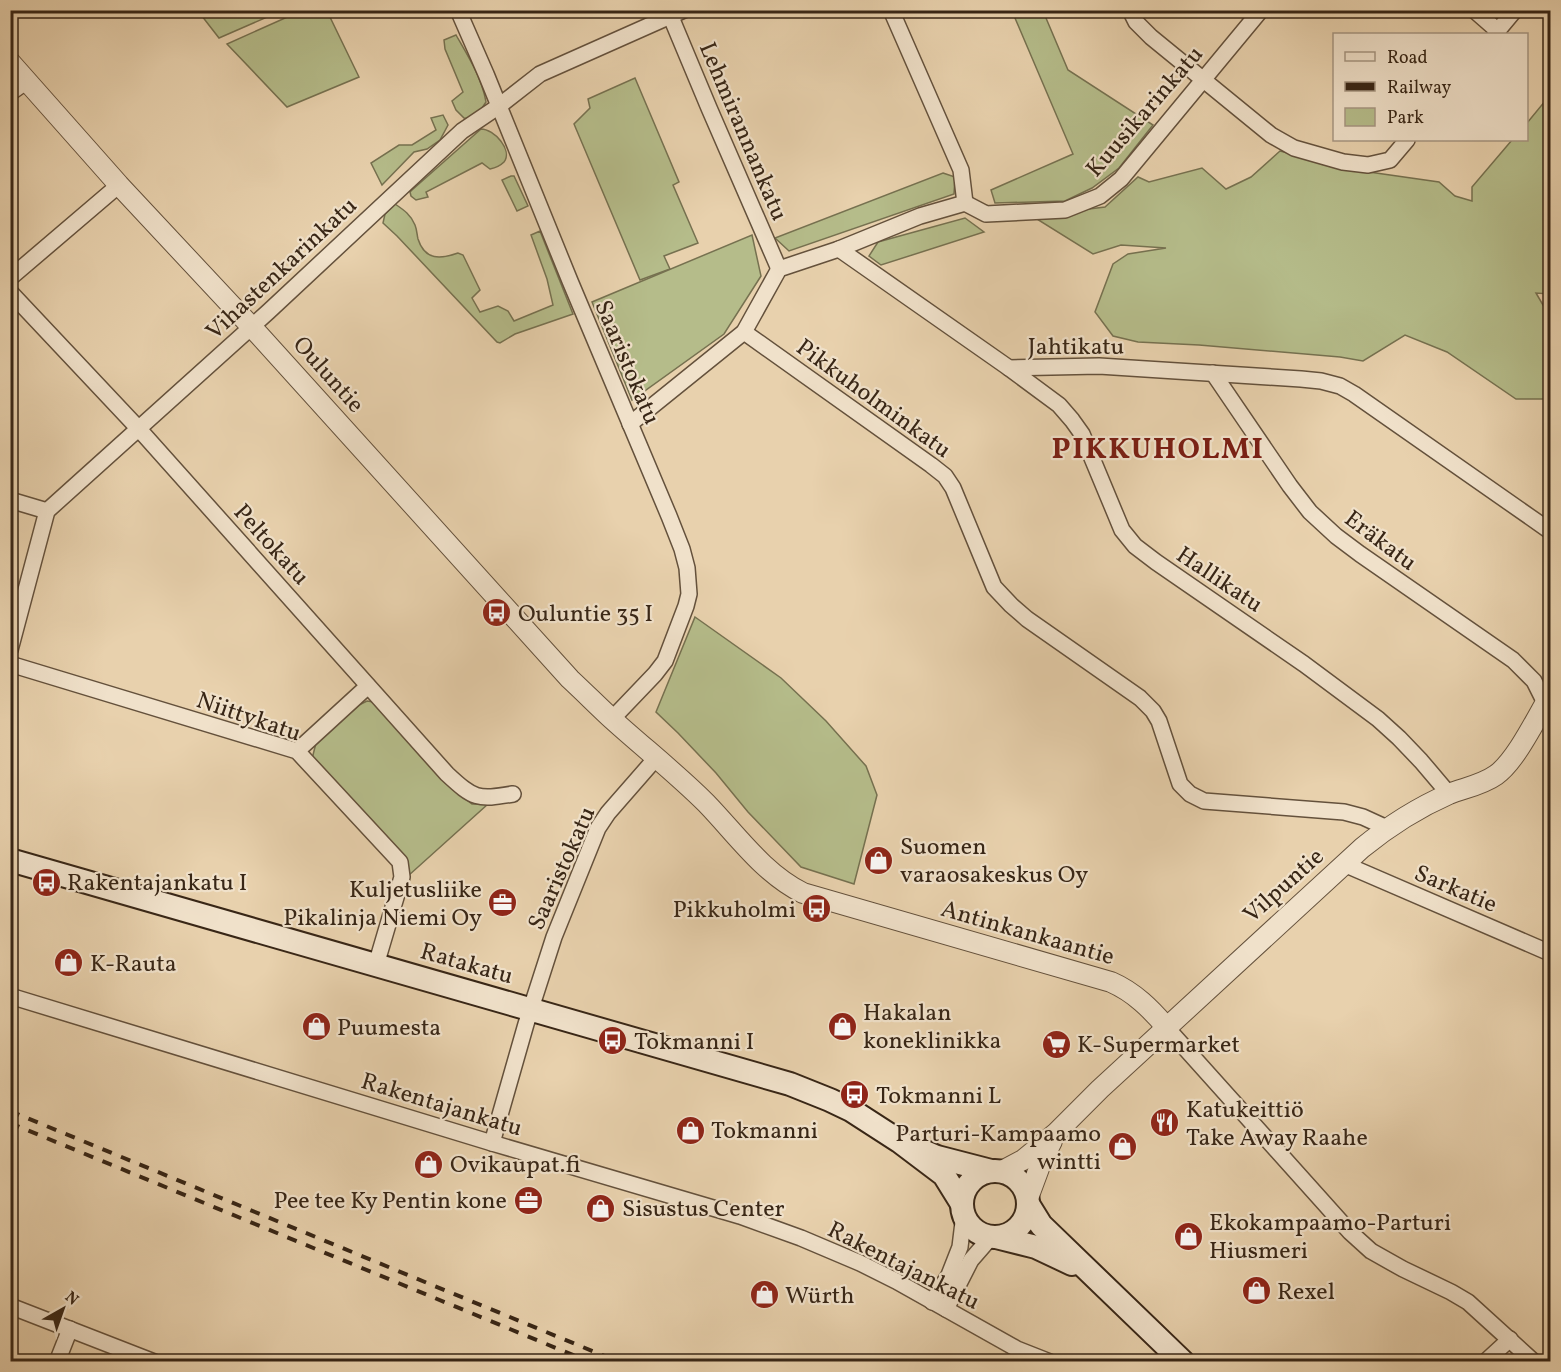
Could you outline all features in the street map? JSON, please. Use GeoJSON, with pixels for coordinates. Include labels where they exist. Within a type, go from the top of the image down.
{"type":"FeatureCollection","features":[{"type":"Feature","properties":{"kind":"main road","name":"Ratakatu"},"geometry":{"type":"LineString","coordinates":[[10,860],[790,1084],[851,1110],[899,1141],[944,1175],[963,1209]]}},
{"type":"Feature","properties":{"kind":"main road","name":"Ratakatu"},"geometry":{"type":"LineString","coordinates":[[899,1141],[937,1157],[996,1171]]}},
{"type":"Feature","properties":{"kind":"main road"},"geometry":{"type":"LineString","coordinates":[[1091,1275],[1036,1247],[982,1234],[974,1229],[968,1223],[963,1209],[963,1194],[967,1186],[982,1173],[996,1171],[1016,1178],[1041,1225],[1183,1362]]}},
{"type":"Feature","properties":{"kind":"main road"},"geometry":{"type":"LineString","coordinates":[[994,1237],[1006,1235],[1022,1223],[1027,1214],[1028,1201]]}},
{"type":"Feature","properties":{"kind":"street","name":"Saaristokatu"},"geometry":{"type":"LineString","coordinates":[[458,10],[682,549],[687,568],[689,594],[666,661],[612,719]]}},
{"type":"Feature","properties":{"kind":"street"},"geometry":{"type":"LineString","coordinates":[[630,424],[744,332],[779,269],[839,249],[920,216],[965,203],[961,170],[891,10]]}},
{"type":"Feature","properties":{"kind":"street"},"geometry":{"type":"LineString","coordinates":[[1130,10],[1137,22],[1151,37],[1271,135],[1294,148],[1342,162],[1368,165],[1390,160],[1406,141]]}},
{"type":"Feature","properties":{"kind":"street","name":"Kuusikarinkatu"},"geometry":{"type":"LineString","coordinates":[[965,203],[986,214],[1065,210],[1100,196],[1121,179],[1261,10]]}},
{"type":"Feature","properties":{"kind":"street"},"geometry":{"type":"LineString","coordinates":[[1474,10],[1497,33],[1515,10]]}},
{"type":"Feature","properties":{"kind":"street","name":"Vihastenkarinkatu"},"geometry":{"type":"LineString","coordinates":[[47,512],[462,131],[540,74],[674,12]]}},
{"type":"Feature","properties":{"kind":"street","name":"Lehmirannankatu"},"geometry":{"type":"LineString","coordinates":[[674,12],[709,108],[779,269]]}},
{"type":"Feature","properties":{"kind":"street","name":"Ouluntie"},"geometry":{"type":"LineString","coordinates":[[10,62],[570,679],[612,719]]}},
{"type":"Feature","properties":{"kind":"street"},"geometry":{"type":"LineString","coordinates":[[10,93],[27,81]]}},
{"type":"Feature","properties":{"kind":"street"},"geometry":{"type":"LineString","coordinates":[[10,278],[119,184]]}},
{"type":"Feature","properties":{"kind":"street","name":"Jahtikatu"},"geometry":{"type":"LineString","coordinates":[[839,249],[1010,368],[1099,366],[1301,379],[1340,386],[1551,531]]}},
{"type":"Feature","properties":{"kind":"street","name":"Peltokatu"},"geometry":{"type":"LineString","coordinates":[[10,292],[138,428],[447,774],[472,795],[481,798],[513,794]]}},
{"type":"Feature","properties":{"kind":"street","name":"Pikkuholminkatu"},"geometry":{"type":"LineString","coordinates":[[744,332],[945,476],[953,488],[994,586],[1027,619],[1140,698],[1153,711],[1159,721],[1180,784],[1190,795],[1204,801],[1344,812],[1363,817],[1387,828]]}},
{"type":"Feature","properties":{"kind":"street","name":"Hallikatu"},"geometry":{"type":"LineString","coordinates":[[1010,368],[1059,405],[1082,434],[1122,530],[1135,546],[1304,664],[1378,719],[1421,761],[1449,794]]}},
{"type":"Feature","properties":{"kind":"street","name":"Eräkatu"},"geometry":{"type":"LineString","coordinates":[[1213,373],[1310,512],[1360,554],[1513,660],[1534,681],[1549,704]]}},
{"type":"Feature","properties":{"kind":"street"},"geometry":{"type":"LineString","coordinates":[[10,500],[47,512],[10,650]]}},
{"type":"Feature","properties":{"kind":"street","name":"Niittykatu"},"geometry":{"type":"LineString","coordinates":[[10,664],[297,751],[400,862],[402,877],[376,965]]}},
{"type":"Feature","properties":{"kind":"street"},"geometry":{"type":"LineString","coordinates":[[297,751],[368,686]]}},
{"type":"Feature","properties":{"kind":"street","name":"Vilpuntie"},"geometry":{"type":"LineString","coordinates":[[996,1171],[1023,1160],[1056,1133],[1100,1089],[1267,934],[1387,828],[1404,816],[1449,794],[1496,776],[1514,756],[1549,704]]}},
{"type":"Feature","properties":{"kind":"street","name":"Antinkankaantie"},"geometry":{"type":"LineString","coordinates":[[612,719],[705,802],[762,864],[788,886],[803,893],[873,914],[1105,980],[1129,991],[1167,1028],[1350,1232],[1371,1251],[1468,1302],[1534,1362]]}},
{"type":"Feature","properties":{"kind":"street","name":"Saaristokatu"},"geometry":{"type":"LineString","coordinates":[[492,1143],[530,1009],[554,937],[598,828],[608,813],[656,758]]}},
{"type":"Feature","properties":{"kind":"street","name":"Sarkatie"},"geometry":{"type":"LineString","coordinates":[[1344,864],[1551,954]]}},
{"type":"Feature","properties":{"kind":"street","name":"Rakentajankatu"},"geometry":{"type":"LineString","coordinates":[[10,996],[740,1216],[860,1263],[1017,1349],[1050,1362]]}},
{"type":"Feature","properties":{"kind":"street","name":"Vilpuntie"},"geometry":{"type":"LineString","coordinates":[[1028,1201],[1041,1163],[1056,1133]]}},
{"type":"Feature","properties":{"kind":"street"},"geometry":{"type":"LineString","coordinates":[[939,1305],[960,1247],[963,1209]]}},
{"type":"Feature","properties":{"kind":"street"},"geometry":{"type":"LineString","coordinates":[[939,1305],[971,1260],[994,1237]]}},
{"type":"Feature","properties":{"kind":"street"},"geometry":{"type":"LineString","coordinates":[[10,1306],[154,1362]]}},
{"type":"Feature","properties":{"kind":"street"},"geometry":{"type":"LineString","coordinates":[[57,1362],[70,1329]]}},
{"type":"Feature","properties":{"kind":"street"},"geometry":{"type":"LineString","coordinates":[[1485,1362],[1510,1339]]}},
{"type":"Feature","properties":{"kind":"green space"},"geometry":{"type":"Polygon","coordinates":[[[303,10],[327,11],[359,77],[287,107],[227,44],[303,10]]]}},
{"type":"Feature","properties":{"kind":"green space"},"geometry":{"type":"Polygon","coordinates":[[[198,11],[281,11],[219,38],[198,11]]]}},
{"type":"Feature","properties":{"kind":"green space"},"geometry":{"type":"Polygon","coordinates":[[[1012,11],[1043,11],[1068,70],[1153,125],[1119,168],[1092,188],[1065,201],[995,203],[991,190],[1073,154],[1012,11]]]}},
{"type":"Feature","properties":{"kind":"green space"},"geometry":{"type":"Polygon","coordinates":[[[456,35],[478,76],[486,102],[471,119],[464,118],[456,110],[452,101],[463,92],[445,49],[444,40],[456,35]]]}},
{"type":"Feature","properties":{"kind":"green space"},"geometry":{"type":"Polygon","coordinates":[[[635,78],[679,182],[673,185],[698,243],[664,256],[670,269],[640,280],[574,124],[590,108],[588,99],[635,78]]]}},
{"type":"Feature","properties":{"kind":"green space"},"geometry":{"type":"Polygon","coordinates":[[[1550,95],[1550,294],[1536,293],[1550,317],[1550,399],[1516,399],[1447,352],[1405,335],[1363,361],[1199,345],[1138,342],[1113,336],[1095,312],[1113,264],[1128,254],[1166,248],[1121,245],[1093,254],[1032,216],[1105,207],[1138,177],[1149,182],[1202,168],[1226,189],[1251,177],[1280,151],[1355,170],[1439,182],[1455,196],[1472,201],[1472,187],[1511,141],[1528,141],[1528,122],[1550,95]]]}},
{"type":"Feature","properties":{"kind":"green space"},"geometry":{"type":"Polygon","coordinates":[[[443,115],[448,125],[440,140],[427,149],[414,152],[382,185],[371,163],[399,145],[412,145],[436,130],[431,118],[443,115]]]}},
{"type":"Feature","properties":{"kind":"green space"},"geometry":{"type":"Polygon","coordinates":[[[481,129],[491,132],[501,141],[506,152],[504,162],[490,169],[482,163],[426,192],[428,197],[416,200],[411,196],[412,190],[481,129]]]}},
{"type":"Feature","properties":{"kind":"green space"},"geometry":{"type":"Polygon","coordinates":[[[943,173],[955,177],[954,194],[789,251],[775,238],[943,173]]]}},
{"type":"Feature","properties":{"kind":"green space"},"geometry":{"type":"Polygon","coordinates":[[[514,176],[528,206],[517,211],[502,180],[514,176]]]}},
{"type":"Feature","properties":{"kind":"green space"},"geometry":{"type":"Polygon","coordinates":[[[395,204],[411,218],[421,246],[429,255],[440,257],[458,253],[463,255],[480,290],[472,298],[480,312],[498,306],[508,311],[514,321],[553,305],[547,279],[531,235],[540,231],[573,314],[515,334],[500,343],[497,342],[383,223],[385,214],[395,204]]]}},
{"type":"Feature","properties":{"kind":"green space"},"geometry":{"type":"Polygon","coordinates":[[[965,218],[984,232],[881,265],[869,256],[878,242],[965,218]]]}},
{"type":"Feature","properties":{"kind":"green space"},"geometry":{"type":"Polygon","coordinates":[[[752,235],[761,276],[724,334],[632,400],[592,302],[752,235]]]}},
{"type":"Feature","properties":{"kind":"green space"},"geometry":{"type":"Polygon","coordinates":[[[695,617],[781,678],[826,721],[866,766],[877,795],[854,884],[801,867],[748,812],[716,773],[656,712],[695,617]]]}},
{"type":"Feature","properties":{"kind":"green space"},"geometry":{"type":"Polygon","coordinates":[[[367,701],[374,702],[450,787],[472,804],[488,804],[408,876],[312,759],[316,743],[359,705],[367,701]]]}},
{"type":"Feature","properties":{"kind":"railway"},"geometry":{"type":"LineString","coordinates":[[10,1111],[619,1362]]}},
{"type":"Feature","properties":{"kind":"railway"},"geometry":{"type":"LineString","coordinates":[[10,1123],[590,1362]]}},
{"type":"Feature","properties":{"kind":"place","name":"Ouluntie 35 I"},"geometry":{"type":"Point","coordinates":[497,613]}},
{"type":"Feature","properties":{"kind":"place","name":"Suomen varaosakeskus Oy"},"geometry":{"type":"Point","coordinates":[879,860]}},
{"type":"Feature","properties":{"kind":"place","name":"Rakentajankatu I"},"geometry":{"type":"Point","coordinates":[46,882]}},
{"type":"Feature","properties":{"kind":"place","name":"Kuljetusliike Pikalinja Niemi Oy"},"geometry":{"type":"Point","coordinates":[503,903]}},
{"type":"Feature","properties":{"kind":"place","name":"Pikkuholmi"},"geometry":{"type":"Point","coordinates":[817,909]}},
{"type":"Feature","properties":{"kind":"place","name":"K-Rauta"},"geometry":{"type":"Point","coordinates":[69,963]}},
{"type":"Feature","properties":{"kind":"place","name":"Hakalan koneklinikka"},"geometry":{"type":"Point","coordinates":[842,1026]}},
{"type":"Feature","properties":{"kind":"place","name":"Puumesta"},"geometry":{"type":"Point","coordinates":[316,1027]}},
{"type":"Feature","properties":{"kind":"place","name":"Tokmanni I"},"geometry":{"type":"Point","coordinates":[613,1041]}},
{"type":"Feature","properties":{"kind":"place","name":"K-Supermarket"},"geometry":{"type":"Point","coordinates":[1056,1044]}},
{"type":"Feature","properties":{"kind":"place","name":"Tokmanni L"},"geometry":{"type":"Point","coordinates":[855,1095]}},
{"type":"Feature","properties":{"kind":"place","name":"Katukeittiö Take Away Raahe"},"geometry":{"type":"Point","coordinates":[1165,1123]}},
{"type":"Feature","properties":{"kind":"place","name":"Tokmanni"},"geometry":{"type":"Point","coordinates":[690,1130]}},
{"type":"Feature","properties":{"kind":"place","name":"Parturi-Kampaamo wintti"},"geometry":{"type":"Point","coordinates":[1122,1147]}},
{"type":"Feature","properties":{"kind":"place","name":"Ovikaupat.fi"},"geometry":{"type":"Point","coordinates":[429,1164]}},
{"type":"Feature","properties":{"kind":"place","name":"Pee tee Ky Pentin kone"},"geometry":{"type":"Point","coordinates":[528,1200]}},
{"type":"Feature","properties":{"kind":"place","name":"Sisustus Center"},"geometry":{"type":"Point","coordinates":[601,1208]}},
{"type":"Feature","properties":{"kind":"place","name":"Ekokampaamo-Parturi Hiusmeri"},"geometry":{"type":"Point","coordinates":[1188,1236]}},
{"type":"Feature","properties":{"kind":"place","name":"Rexel"},"geometry":{"type":"Point","coordinates":[1256,1291]}},
{"type":"Feature","properties":{"kind":"place","name":"Würth"},"geometry":{"type":"Point","coordinates":[764,1295]}},
{"type":"Feature","properties":{"kind":"district","name":"PIKKUHOLMI"},"geometry":{"type":"Point","coordinates":[1158,448]}}]}
